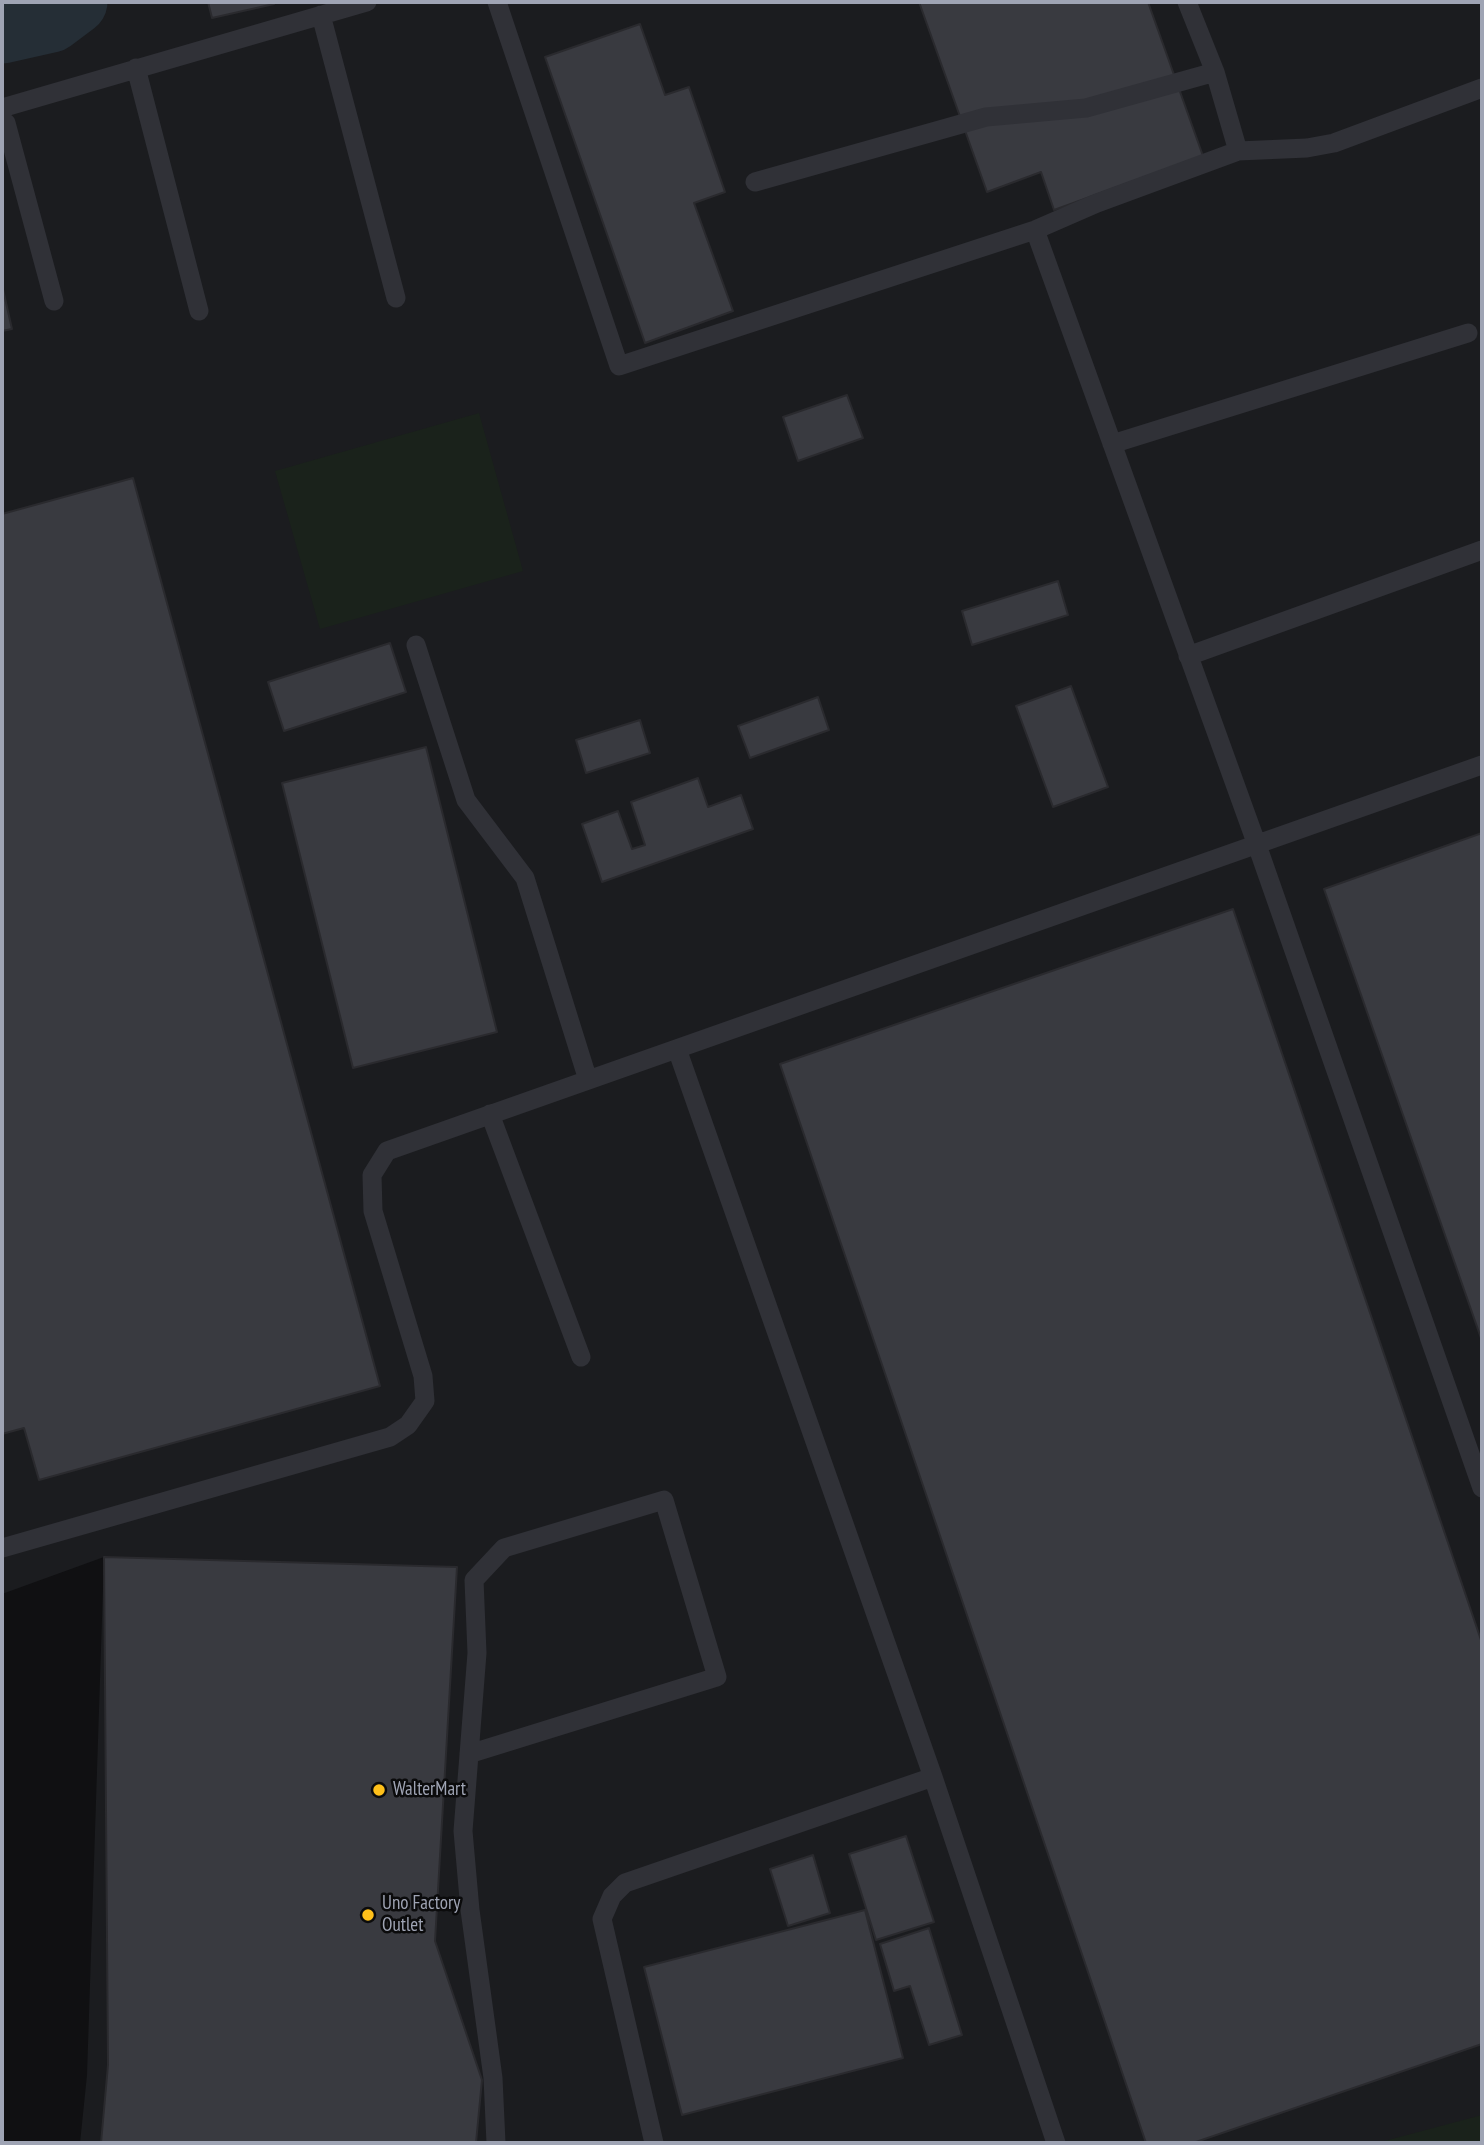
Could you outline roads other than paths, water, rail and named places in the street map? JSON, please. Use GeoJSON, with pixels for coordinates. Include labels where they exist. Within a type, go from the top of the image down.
{"type":"FeatureCollection","features":[{"type":"Feature","properties":{"kind":"lane"},"geometry":{"type":"LineString","coordinates":[[2,108],[367,2]]}},
{"type":"Feature","properties":{"kind":"lane"},"geometry":{"type":"LineString","coordinates":[[497,2],[619,366],[1035,230],[1097,203],[1238,150],[1307,148],[1334,143],[1482,88]]}},
{"type":"Feature","properties":{"kind":"lane"},"geometry":{"type":"LineString","coordinates":[[1187,2],[1215,72],[1238,150]]}},
{"type":"Feature","properties":{"kind":"lane"},"geometry":{"type":"LineString","coordinates":[[321,15],[396,298]]}},
{"type":"Feature","properties":{"kind":"lane"},"geometry":{"type":"LineString","coordinates":[[136,68],[199,312]]}},
{"type":"Feature","properties":{"kind":"lane"},"geometry":{"type":"LineString","coordinates":[[755,182],[986,117],[1086,108],[1215,72]]}},
{"type":"Feature","properties":{"kind":"lane"},"geometry":{"type":"LineString","coordinates":[[2,121],[6,123],[54,301]]}},
{"type":"Feature","properties":{"kind":"lane"},"geometry":{"type":"LineString","coordinates":[[1035,230],[1257,845],[1482,1488]]}},
{"type":"Feature","properties":{"kind":"lane"},"geometry":{"type":"LineString","coordinates":[[1112,444],[1468,333]]}},
{"type":"Feature","properties":{"kind":"lane"},"geometry":{"type":"LineString","coordinates":[[1188,656],[1482,550]]}},
{"type":"Feature","properties":{"kind":"lane"},"geometry":{"type":"LineString","coordinates":[[416,645],[466,800],[525,878],[588,1080]]}},
{"type":"Feature","properties":{"kind":"lane"},"geometry":{"type":"LineString","coordinates":[[2,1548],[390,1437],[408,1425],[425,1401],[423,1376],[373,1211],[372,1175],[387,1150],[1482,765]]}},
{"type":"Feature","properties":{"kind":"lane"},"geometry":{"type":"LineString","coordinates":[[677,1049],[933,1777],[1056,2143]]}},
{"type":"Feature","properties":{"kind":"lane"},"geometry":{"type":"LineString","coordinates":[[491,1114],[581,1357]]}},
{"type":"Feature","properties":{"kind":"lane"},"geometry":{"type":"LineString","coordinates":[[469,1754],[717,1678],[664,1500],[504,1548],[474,1580],[477,1653],[469,1754],[463,1831],[470,1910],[493,2078],[496,2143]]}},
{"type":"Feature","properties":{"kind":"lane"},"geometry":{"type":"LineString","coordinates":[[654,2143],[602,1919],[612,1896],[625,1883],[933,1777]]}},
{"type":"Feature","properties":{"kind":"waterway"},"geometry":{"type":"LineString","coordinates":[[2,31],[51,20],[75,2]]}},
{"type":"Feature","properties":{"kind":"place","name":"WalterMart"},"geometry":{"type":"Point","coordinates":[379,1790]}},
{"type":"Feature","properties":{"kind":"place","name":"Uno Factory Outlet"},"geometry":{"type":"Point","coordinates":[368,1915]}}]}
